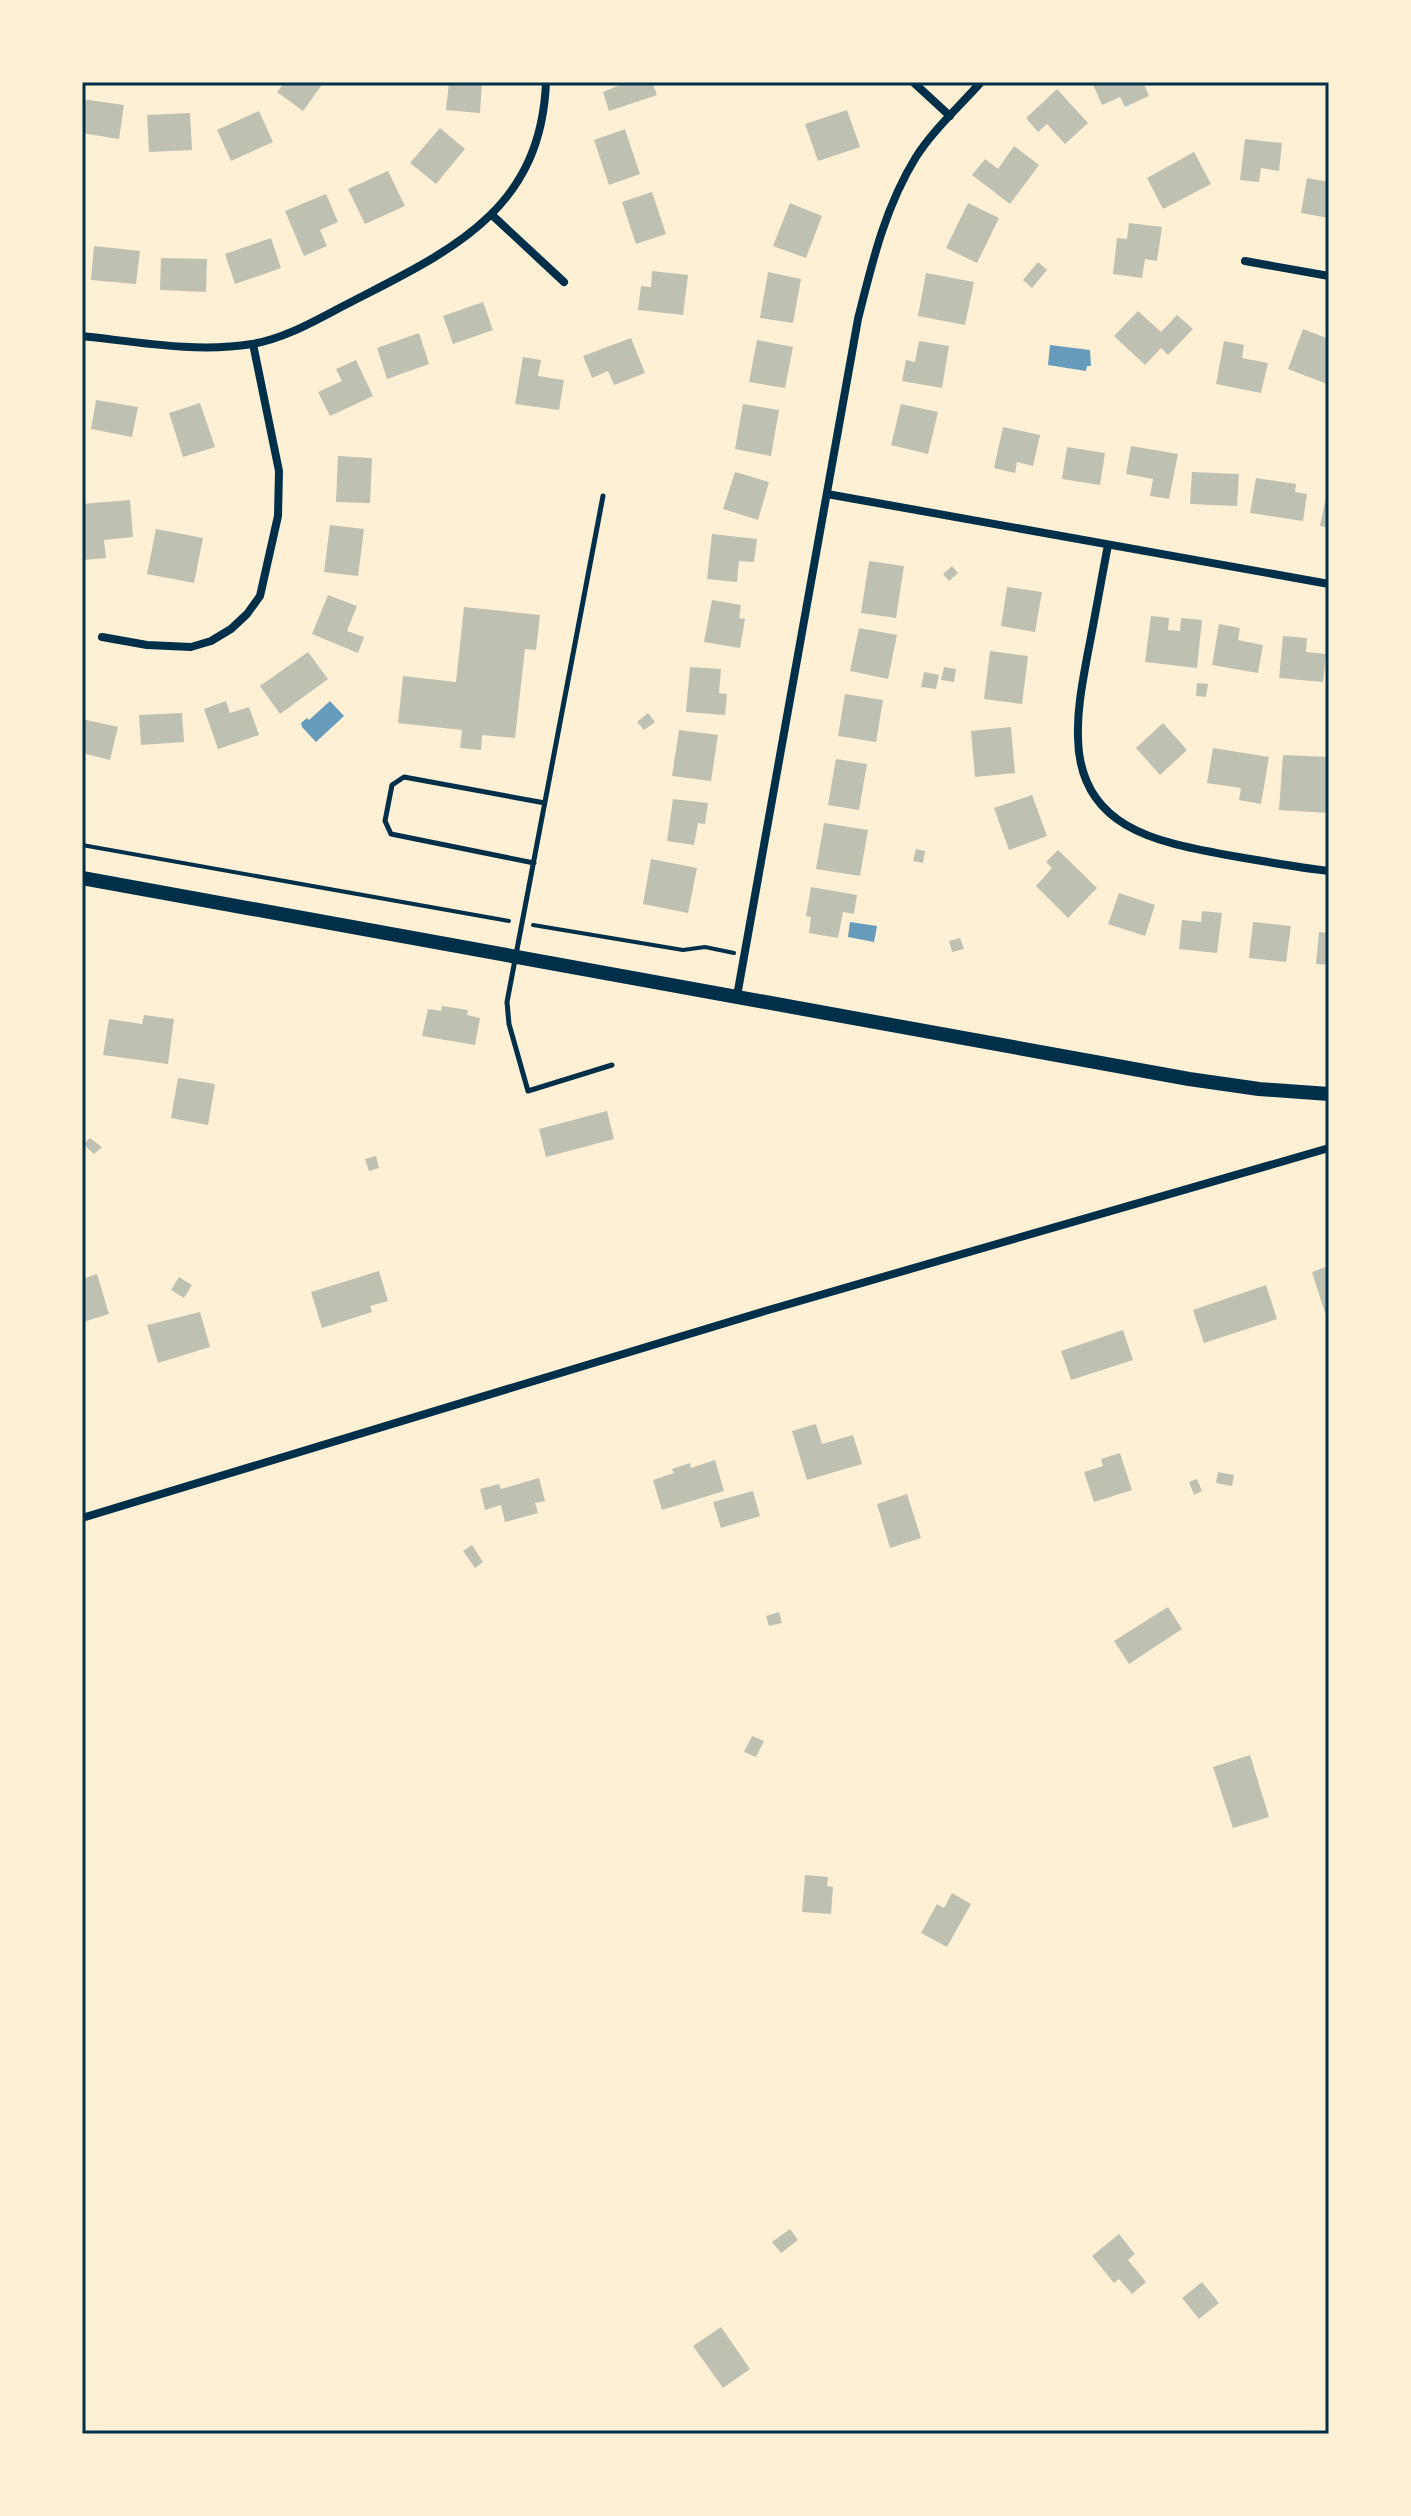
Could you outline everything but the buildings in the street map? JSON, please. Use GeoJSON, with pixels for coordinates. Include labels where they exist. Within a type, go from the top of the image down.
{"type":"FeatureCollection","features":[{"type":"Feature","properties":{"kind":"main road"},"geometry":{"type":"LineString","coordinates":[[82,878],[1189,1079],[1259,1089],[1329,1094]]}},
{"type":"Feature","properties":{"kind":"street"},"geometry":{"type":"LineString","coordinates":[[82,336],[200,347],[253,344],[309,323],[438,257],[492,215],[509,196],[530,158],[545,103],[546,82]]}},
{"type":"Feature","properties":{"kind":"street"},"geometry":{"type":"LineString","coordinates":[[913,82],[950,116]]}},
{"type":"Feature","properties":{"kind":"street"},"geometry":{"type":"LineString","coordinates":[[737,996],[858,319],[884,221],[917,155],[981,82]]}},
{"type":"Feature","properties":{"kind":"street"},"geometry":{"type":"LineString","coordinates":[[492,215],[564,282]]}},
{"type":"Feature","properties":{"kind":"street"},"geometry":{"type":"LineString","coordinates":[[1245,261],[1329,276]]}},
{"type":"Feature","properties":{"kind":"street"},"geometry":{"type":"LineString","coordinates":[[102,637],[147,645],[191,647],[211,641],[231,629],[260,596],[278,516],[279,471],[253,344]]}},
{"type":"Feature","properties":{"kind":"street"},"geometry":{"type":"LineString","coordinates":[[827,494],[1329,584]]}},
{"type":"Feature","properties":{"kind":"street"},"geometry":{"type":"LineString","coordinates":[[1108,545],[1078,710],[1077,740],[1082,770],[1095,798],[1116,819],[1135,832],[1170,845],[1329,871]]}},
{"type":"Feature","properties":{"kind":"street"},"geometry":{"type":"LineString","coordinates":[[82,1518],[765,1311],[1329,1148]]}},
{"type":"Feature","properties":{"kind":"lane"},"geometry":{"type":"LineString","coordinates":[[603,496],[507,1002],[509,1024],[528,1091],[612,1065]]}},
{"type":"Feature","properties":{"kind":"lane"},"geometry":{"type":"LineString","coordinates":[[534,863],[391,834],[385,821],[392,785],[404,777],[545,803]]}},
{"type":"Feature","properties":{"kind":"path"},"geometry":{"type":"LineString","coordinates":[[82,845],[683,950],[705,947],[745,955]]}},
{"type":"Feature","properties":{"kind":"water"},"geometry":{"type":"Polygon","coordinates":[[[1050,345],[1090,350],[1091,366],[1087,366],[1086,371],[1048,365],[1050,345]]]}},
{"type":"Feature","properties":{"kind":"water"},"geometry":{"type":"Polygon","coordinates":[[[330,701],[344,716],[316,742],[301,723],[307,718],[309,720],[330,701]]]}},
{"type":"Feature","properties":{"kind":"water"},"geometry":{"type":"Polygon","coordinates":[[[850,922],[877,926],[874,942],[848,937],[850,922]]]}}]}
